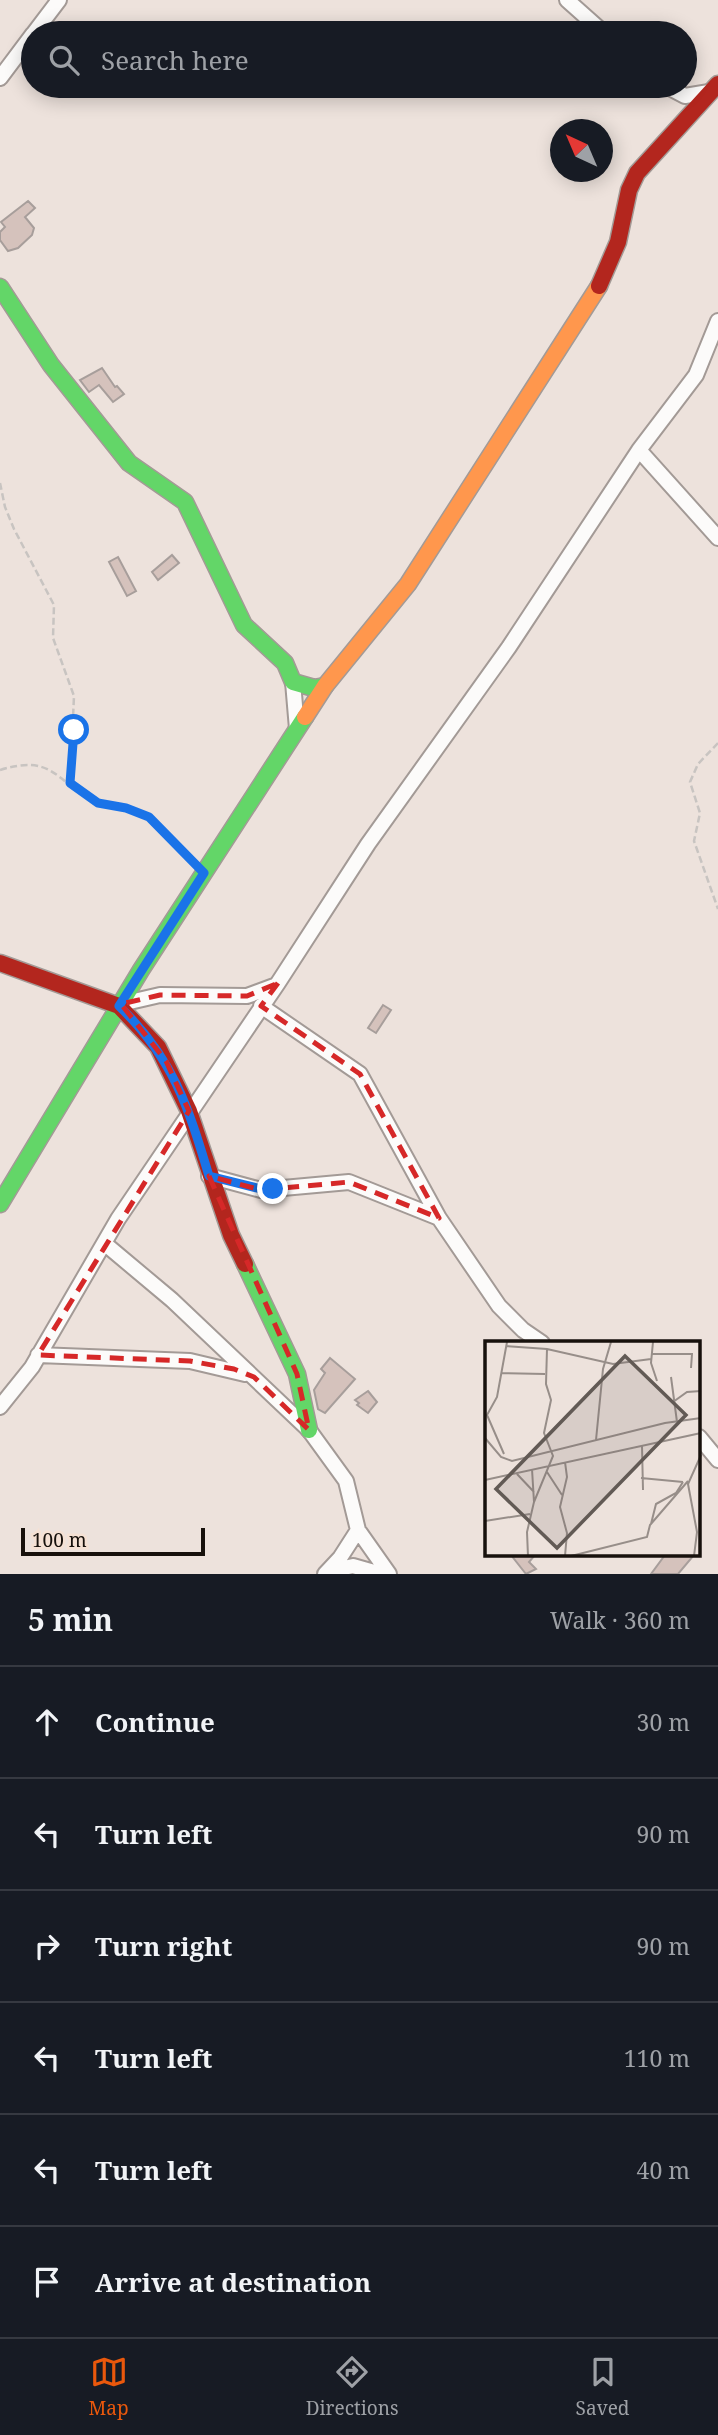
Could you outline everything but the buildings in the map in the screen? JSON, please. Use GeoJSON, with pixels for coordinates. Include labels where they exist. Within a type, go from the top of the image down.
{"type":"FeatureCollection","features":[{"type":"Feature","properties":{"kind":"street"},"geometry":{"type":"LineString","coordinates":[[44,21],[60,0]]}},
{"type":"Feature","properties":{"kind":"street"},"geometry":{"type":"LineString","coordinates":[[567,0],[591,21]]}},
{"type":"Feature","properties":{"kind":"street"},"geometry":{"type":"LineString","coordinates":[[0,78],[21,51]]}},
{"type":"Feature","properties":{"kind":"street"},"geometry":{"type":"LineString","coordinates":[[697,93],[714,88]]}},
{"type":"Feature","properties":{"kind":"street"},"geometry":{"type":"LineString","coordinates":[[0,1204],[120,1005],[325,686],[408,584],[598,287],[618,242],[629,190],[637,173],[714,88]]}},
{"type":"Feature","properties":{"kind":"street"},"geometry":{"type":"LineString","coordinates":[[0,287],[51,365],[129,463],[185,502],[244,625],[285,663],[293,682],[298,730]]}},
{"type":"Feature","properties":{"kind":"street"},"geometry":{"type":"LineString","coordinates":[[0,1407],[38,1355],[104,1243],[189,1111],[278,983],[368,844],[509,647],[639,450],[696,375],[718,321]]}},
{"type":"Feature","properties":{"kind":"street"},"geometry":{"type":"LineString","coordinates":[[639,450],[718,537]]}},
{"type":"Feature","properties":{"kind":"street"},"geometry":{"type":"LineString","coordinates":[[293,682],[314,688],[325,686]]}},
{"type":"Feature","properties":{"kind":"street"},"geometry":{"type":"LineString","coordinates":[[0,963],[120,1005],[158,1048],[189,1111],[231,1235],[297,1374],[309,1430]]}},
{"type":"Feature","properties":{"kind":"street"},"geometry":{"type":"LineString","coordinates":[[120,1005],[160,995],[247,996],[259,994],[278,983]]}},
{"type":"Feature","properties":{"kind":"street"},"geometry":{"type":"LineString","coordinates":[[261,1006],[360,1074],[439,1219],[499,1306],[538,1341]]}},
{"type":"Feature","properties":{"kind":"street"},"geometry":{"type":"LineString","coordinates":[[209,1176],[261,1189],[349,1182],[439,1219]]}},
{"type":"Feature","properties":{"kind":"street"},"geometry":{"type":"LineString","coordinates":[[104,1243],[172,1300],[309,1430],[346,1480],[358,1530],[388,1574]]}},
{"type":"Feature","properties":{"kind":"street"},"geometry":{"type":"LineString","coordinates":[[38,1355],[190,1361],[234,1369],[254,1377]]}},
{"type":"Feature","properties":{"kind":"street"},"geometry":{"type":"LineString","coordinates":[[700,1438],[718,1460]]}},
{"type":"Feature","properties":{"kind":"street"},"geometry":{"type":"LineString","coordinates":[[327,1572],[341,1558],[358,1530]]}},
{"type":"Feature","properties":{"kind":"street"},"geometry":{"type":"LineString","coordinates":[[327,1572],[353,1566],[381,1574]]}},
{"type":"Feature","properties":{"kind":"path"},"geometry":{"type":"LineString","coordinates":[[0,484],[14,529],[54,605],[53,638],[72,688],[75,708],[70,783]]}},
{"type":"Feature","properties":{"kind":"path"},"geometry":{"type":"LineString","coordinates":[[718,743],[698,764],[690,782],[700,813],[694,841],[718,909]]}},
{"type":"Feature","properties":{"kind":"path"},"geometry":{"type":"LineString","coordinates":[[0,770],[32,765],[48,768],[98,803],[126,808],[149,817],[204,873]]}},
{"type":"Feature","properties":{"kind":"highlighted area"},"geometry":{"type":"Polygon","coordinates":[[[278,983],[261,1006],[360,1074],[439,1218],[349,1182],[261,1190],[209,1176],[297,1374],[309,1430],[254,1377],[234,1369],[190,1361],[38,1355],[189,1111],[166,1061],[121,1004],[160,995],[247,996],[278,983]]]}},
{"type":"Feature","properties":{"kind":"traffic: fast"},"geometry":{"type":"LineString","coordinates":[[0,287],[51,365],[129,463],[185,502],[244,625],[285,663],[293,682],[314,688],[325,686]]}},
{"type":"Feature","properties":{"kind":"traffic: fast"},"geometry":{"type":"LineString","coordinates":[[0,1204],[141,970],[305,717]]}},
{"type":"Feature","properties":{"kind":"traffic: fast"},"geometry":{"type":"LineString","coordinates":[[245,1264],[297,1374],[309,1430]]}},
{"type":"Feature","properties":{"kind":"traffic: slow"},"geometry":{"type":"LineString","coordinates":[[305,717],[325,686],[408,584],[599,286]]}},
{"type":"Feature","properties":{"kind":"traffic: jam"},"geometry":{"type":"LineString","coordinates":[[599,286],[618,242],[629,190],[637,173],[718,84]]}},
{"type":"Feature","properties":{"kind":"traffic: jam"},"geometry":{"type":"LineString","coordinates":[[0,963],[119,1006],[158,1047],[189,1111],[231,1235],[245,1264]]}},
{"type":"Feature","properties":{"kind":"route"},"geometry":{"type":"LineString","coordinates":[[74,730],[70,783],[98,803],[126,808],[149,817],[166,831],[204,873],[119,1006],[150,1037],[166,1061],[189,1111],[209,1176],[261,1189],[273,1189]]}}]}
